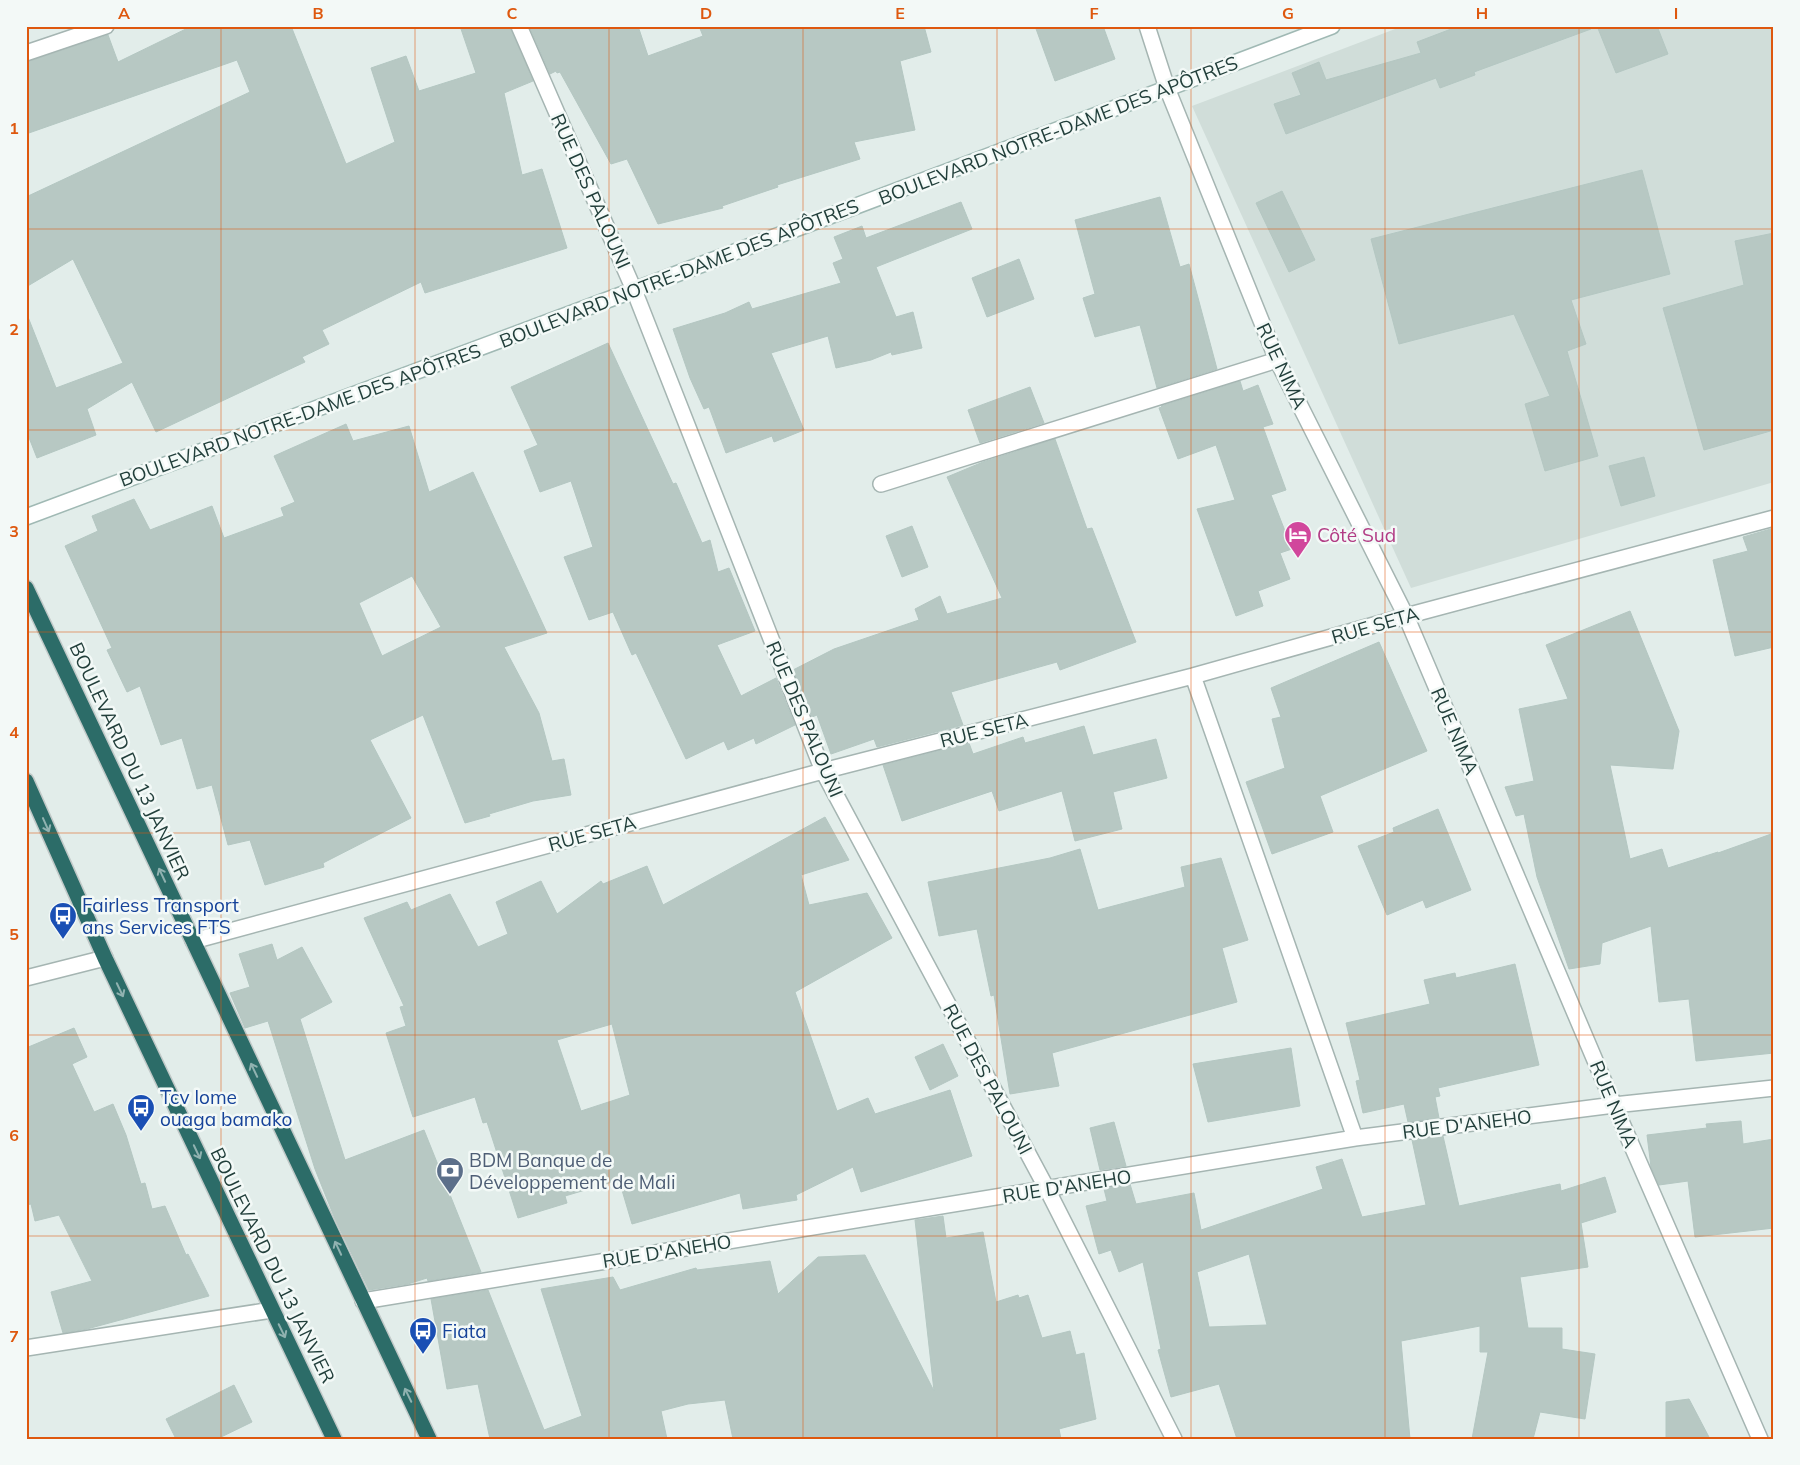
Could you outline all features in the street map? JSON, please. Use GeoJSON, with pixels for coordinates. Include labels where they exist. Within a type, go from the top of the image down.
{"type":"FeatureCollection","features":[{"type":"Feature","properties":{"kind":"highway","name":"BOULEVARD DU 13 JANVIER"},"geometry":{"type":"LineString","coordinates":[[26,588],[429,1439]]}},
{"type":"Feature","properties":{"kind":"highway","name":"BOULEVARD DU 13 JANVIER"},"geometry":{"type":"LineString","coordinates":[[26,781],[105,958],[334,1439]]}},
{"type":"Feature","properties":{"kind":"street"},"geometry":{"type":"LineString","coordinates":[[26,53],[106,26]]}},
{"type":"Feature","properties":{"kind":"street","name":"RUE DES PALOUNI"},"geometry":{"type":"LineString","coordinates":[[519,26],[634,290],[823,771],[1047,1189],[1174,1439]]}},
{"type":"Feature","properties":{"kind":"street","name":"RUE NIMA"},"geometry":{"type":"LineString","coordinates":[[1148,26],[1167,88],[1277,360],[1406,616],[1614,1105],[1760,1439]]}},
{"type":"Feature","properties":{"kind":"street","name":"BOULEVARD NOTRE-DAME DES APÔTRES"},"geometry":{"type":"LineString","coordinates":[[26,517],[1332,26]]}},
{"type":"Feature","properties":{"kind":"street"},"geometry":{"type":"LineString","coordinates":[[881,484],[1277,360]]}},
{"type":"Feature","properties":{"kind":"street","name":"RUE SETA"},"geometry":{"type":"LineString","coordinates":[[193,941],[823,771],[1193,676],[1406,616],[1774,518]]}},
{"type":"Feature","properties":{"kind":"street"},"geometry":{"type":"LineString","coordinates":[[1193,676],[1355,1138]]}},
{"type":"Feature","properties":{"kind":"street"},"geometry":{"type":"LineString","coordinates":[[26,978],[105,958]]}},
{"type":"Feature","properties":{"kind":"street","name":"RUE D'ANEHO"},"geometry":{"type":"LineString","coordinates":[[363,1301],[1355,1138],[1614,1105],[1774,1088]]}},
{"type":"Feature","properties":{"kind":"street"},"geometry":{"type":"LineString","coordinates":[[26,1348],[272,1310]]}},
{"type":"Feature","properties":{"kind":"shaded area"},"geometry":{"type":"Polygon","coordinates":[[[1403,26],[1774,26],[1774,482],[1411,588],[1192,106],[1403,26]]]}},
{"type":"Feature","properties":{"kind":"building"},"geometry":{"type":"Polygon","coordinates":[[[192,26],[291,26],[346,164],[395,142],[371,68],[406,56],[419,91],[476,73],[460,26],[510,26],[533,81],[504,93],[522,175],[542,169],[567,248],[425,293],[421,282],[322,330],[329,344],[302,357],[305,362],[156,432],[132,382],[87,409],[96,435],[37,458],[26,430],[26,317],[28,317],[56,388],[123,363],[73,259],[26,287],[26,197],[250,92],[237,60],[26,134],[26,62],[108,35],[118,62],[192,26]]]}},
{"type":"Feature","properties":{"kind":"building"},"geometry":{"type":"Polygon","coordinates":[[[529,26],[638,26],[648,56],[703,36],[699,26],[924,26],[931,52],[900,61],[915,130],[854,142],[860,159],[777,185],[778,187],[722,206],[723,208],[658,224],[627,159],[611,164],[560,72],[557,73],[556,71],[550,74],[529,26]]]}},
{"type":"Feature","properties":{"kind":"building"},"geometry":{"type":"Polygon","coordinates":[[[1035,26],[1103,26],[1115,59],[1055,81],[1035,26]]]}},
{"type":"Feature","properties":{"kind":"building"},"geometry":{"type":"Polygon","coordinates":[[[1459,26],[1590,26],[1591,29],[1474,72],[1475,75],[1440,88],[1436,78],[1286,134],[1274,104],[1301,95],[1292,73],[1319,62],[1326,80],[1421,53],[1417,42],[1459,26]]]}},
{"type":"Feature","properties":{"kind":"building"},"geometry":{"type":"Polygon","coordinates":[[[1597,26],[1657,26],[1668,54],[1616,73],[1597,26]]]}},
{"type":"Feature","properties":{"kind":"building"},"geometry":{"type":"Polygon","coordinates":[[[1642,170],[1670,274],[1571,300],[1586,344],[1567,351],[1598,456],[1545,471],[1525,404],[1550,396],[1514,314],[1399,344],[1371,239],[1642,170]]]}},
{"type":"Feature","properties":{"kind":"building"},"geometry":{"type":"Polygon","coordinates":[[[1282,191],[1315,260],[1289,272],[1256,203],[1282,191]]]}},
{"type":"Feature","properties":{"kind":"building"},"geometry":{"type":"Polygon","coordinates":[[[1160,197],[1180,267],[1189,264],[1217,369],[1157,388],[1140,325],[1095,337],[1083,298],[1095,294],[1075,220],[1160,197]]]}},
{"type":"Feature","properties":{"kind":"building"},"geometry":{"type":"Polygon","coordinates":[[[961,202],[972,229],[876,267],[896,317],[913,312],[922,348],[892,355],[891,352],[871,360],[836,368],[828,336],[771,353],[804,430],[774,442],[772,436],[726,453],[709,407],[704,409],[690,378],[673,329],[725,313],[749,302],[752,309],[841,283],[833,263],[843,259],[834,237],[862,226],[866,238],[961,202]]]}},
{"type":"Feature","properties":{"kind":"building"},"geometry":{"type":"Polygon","coordinates":[[[1774,233],[1774,430],[1704,450],[1663,308],[1744,285],[1735,241],[1774,233]]]}},
{"type":"Feature","properties":{"kind":"building"},"geometry":{"type":"Polygon","coordinates":[[[1019,259],[1034,299],[987,317],[972,278],[1019,259]]]}},
{"type":"Feature","properties":{"kind":"building"},"geometry":{"type":"Polygon","coordinates":[[[608,343],[673,484],[676,483],[702,543],[710,540],[718,572],[729,568],[755,631],[717,645],[741,696],[776,678],[795,725],[756,744],[754,738],[728,750],[724,741],[686,759],[636,653],[632,655],[613,612],[589,620],[564,557],[593,547],[571,481],[540,492],[524,451],[538,445],[511,387],[608,343]]]}},
{"type":"Feature","properties":{"kind":"building"},"geometry":{"type":"Polygon","coordinates":[[[1240,381],[1243,391],[1258,385],[1273,424],[1263,427],[1286,490],[1271,495],[1292,549],[1280,553],[1290,579],[1258,591],[1263,606],[1236,616],[1197,509],[1235,500],[1216,445],[1178,459],[1159,408],[1240,381]]]}},
{"type":"Feature","properties":{"kind":"building"},"geometry":{"type":"Polygon","coordinates":[[[1030,387],[1044,423],[980,443],[968,410],[1030,387]]]}},
{"type":"Feature","properties":{"kind":"building"},"geometry":{"type":"Polygon","coordinates":[[[346,424],[353,441],[409,426],[429,492],[473,472],[547,633],[504,647],[539,713],[552,761],[564,759],[571,795],[533,801],[465,823],[423,715],[370,740],[411,818],[323,863],[324,867],[265,885],[250,840],[228,845],[212,785],[197,789],[182,738],[161,745],[140,686],[127,692],[107,650],[112,648],[65,546],[98,531],[92,516],[134,499],[150,530],[212,506],[224,538],[284,516],[281,508],[295,502],[274,456],[346,424]],[[412,576],[359,603],[382,656],[441,627],[412,576]]]}},
{"type":"Feature","properties":{"kind":"building"},"geometry":{"type":"Polygon","coordinates":[[[1055,439],[1087,529],[1092,528],[1136,642],[1060,670],[1057,662],[951,692],[963,725],[877,747],[874,739],[831,754],[817,715],[812,717],[793,670],[834,649],[919,620],[915,609],[940,596],[947,614],[1002,598],[947,477],[983,462],[1055,439]]]}},
{"type":"Feature","properties":{"kind":"building"},"geometry":{"type":"Polygon","coordinates":[[[1644,457],[1655,496],[1621,506],[1609,466],[1644,457]]]}},
{"type":"Feature","properties":{"kind":"building"},"geometry":{"type":"Polygon","coordinates":[[[912,526],[928,567],[902,577],[886,536],[912,526]]]}},
{"type":"Feature","properties":{"kind":"building"},"geometry":{"type":"Polygon","coordinates":[[[1774,528],[1774,647],[1735,656],[1713,560],[1748,551],[1743,537],[1774,528]]]}},
{"type":"Feature","properties":{"kind":"building"},"geometry":{"type":"Polygon","coordinates":[[[1630,611],[1679,731],[1673,769],[1610,765],[1630,859],[1662,849],[1668,868],[1774,833],[1774,1053],[1696,1061],[1689,999],[1659,1002],[1651,926],[1602,943],[1600,964],[1569,969],[1537,877],[1524,814],[1516,816],[1505,787],[1534,781],[1519,709],[1568,699],[1546,645],[1630,611]]]}},
{"type":"Feature","properties":{"kind":"building"},"geometry":{"type":"Polygon","coordinates":[[[1379,642],[1427,751],[1320,796],[1333,832],[1272,854],[1246,782],[1285,768],[1272,719],[1281,717],[1271,688],[1379,642]]]}},
{"type":"Feature","properties":{"kind":"building"},"geometry":{"type":"Polygon","coordinates":[[[1084,726],[1093,755],[1156,739],[1167,778],[1113,792],[1122,829],[1075,841],[1062,791],[999,811],[992,791],[902,821],[883,765],[969,743],[973,754],[1023,737],[1025,743],[1084,726]]]}},
{"type":"Feature","properties":{"kind":"building"},"geometry":{"type":"Polygon","coordinates":[[[1438,809],[1471,890],[1426,908],[1423,900],[1387,915],[1358,846],[1394,832],[1393,828],[1438,809]]]}},
{"type":"Feature","properties":{"kind":"building"},"geometry":{"type":"Polygon","coordinates":[[[825,817],[849,860],[801,875],[809,905],[867,893],[892,938],[795,992],[837,1111],[868,1098],[875,1114],[950,1090],[972,1156],[861,1192],[853,1167],[796,1195],[797,1200],[743,1209],[740,1193],[632,1224],[619,1180],[565,1196],[567,1203],[518,1218],[487,1122],[483,1123],[475,1097],[413,1117],[386,1033],[406,1026],[400,1007],[404,1006],[364,918],[407,902],[411,910],[450,894],[478,947],[508,934],[496,902],[541,881],[557,914],[601,881],[603,884],[647,866],[663,905],[825,817]],[[612,1024],[557,1040],[581,1111],[630,1095],[612,1024]]]}},
{"type":"Feature","properties":{"kind":"building"},"geometry":{"type":"Polygon","coordinates":[[[1080,849],[1098,910],[1185,887],[1181,867],[1221,858],[1248,940],[1222,948],[1237,1002],[1052,1053],[1059,1086],[1010,1094],[994,995],[991,996],[977,929],[939,936],[928,882],[1050,858],[1080,849]]]}},
{"type":"Feature","properties":{"kind":"building"},"geometry":{"type":"Polygon","coordinates":[[[272,944],[277,960],[302,947],[332,1002],[300,1019],[345,1160],[424,1130],[481,1272],[428,1281],[427,1278],[408,1284],[369,1290],[335,1219],[315,1169],[268,1021],[245,1028],[230,993],[250,987],[239,954],[272,944]]]}},
{"type":"Feature","properties":{"kind":"building"},"geometry":{"type":"Polygon","coordinates":[[[1515,964],[1539,1065],[1438,1088],[1440,1096],[1435,1097],[1439,1118],[1408,1122],[1404,1104],[1363,1113],[1356,1081],[1360,1080],[1346,1023],[1430,1004],[1424,980],[1455,973],[1456,978],[1515,964]]]}},
{"type":"Feature","properties":{"kind":"building"},"geometry":{"type":"Polygon","coordinates":[[[74,1028],[87,1057],[72,1064],[94,1112],[113,1104],[126,1135],[141,1184],[145,1183],[152,1209],[165,1206],[186,1255],[188,1254],[209,1296],[87,1329],[63,1333],[51,1292],[92,1281],[59,1215],[35,1221],[31,1204],[26,1205],[26,1048],[74,1028]]]}},
{"type":"Feature","properties":{"kind":"building"},"geometry":{"type":"Polygon","coordinates":[[[943,1044],[958,1076],[930,1090],[915,1057],[943,1044]]]}},
{"type":"Feature","properties":{"kind":"building"},"geometry":{"type":"Polygon","coordinates":[[[1291,1048],[1300,1106],[1208,1122],[1193,1064],[1291,1048]]]}},
{"type":"Feature","properties":{"kind":"building"},"geometry":{"type":"Polygon","coordinates":[[[1741,1121],[1743,1144],[1774,1139],[1774,1228],[1695,1237],[1688,1181],[1659,1185],[1651,1167],[1647,1135],[1707,1128],[1706,1124],[1741,1121]]]}},
{"type":"Feature","properties":{"kind":"building"},"geometry":{"type":"Polygon","coordinates":[[[1114,1122],[1126,1166],[1100,1170],[1090,1128],[1114,1122]]]}},
{"type":"Feature","properties":{"kind":"building"},"geometry":{"type":"Polygon","coordinates":[[[1443,1136],[1459,1206],[1560,1184],[1561,1191],[1605,1177],[1616,1212],[1581,1223],[1588,1267],[1520,1277],[1528,1328],[1562,1328],[1562,1349],[1595,1354],[1585,1419],[1540,1412],[1533,1439],[1472,1439],[1488,1352],[1480,1352],[1480,1326],[1401,1341],[1410,1439],[1237,1439],[1219,1384],[1171,1397],[1158,1350],[1161,1349],[1143,1262],[1119,1272],[1111,1250],[1099,1254],[1086,1206],[1107,1201],[1104,1189],[1130,1184],[1136,1204],[1194,1193],[1201,1230],[1323,1189],[1316,1167],[1342,1159],[1362,1217],[1426,1205],[1412,1140],[1443,1136]],[[1249,1254],[1197,1272],[1209,1327],[1267,1325],[1249,1254]]]}},
{"type":"Feature","properties":{"kind":"building"},"geometry":{"type":"Polygon","coordinates":[[[943,1216],[946,1238],[983,1232],[996,1302],[1018,1295],[1019,1298],[1028,1295],[1042,1338],[1070,1331],[1076,1355],[1084,1353],[1096,1419],[1059,1429],[1061,1439],[733,1439],[725,1400],[688,1404],[661,1411],[667,1439],[490,1439],[478,1384],[447,1389],[431,1299],[488,1290],[544,1430],[582,1416],[541,1289],[613,1277],[620,1290],[696,1268],[697,1270],[770,1261],[778,1294],[818,1257],[865,1255],[934,1391],[915,1220],[943,1216]]]}},
{"type":"Feature","properties":{"kind":"building"},"geometry":{"type":"Polygon","coordinates":[[[234,1385],[252,1422],[217,1439],[176,1439],[166,1419],[234,1385]]]}},
{"type":"Feature","properties":{"kind":"building"},"geometry":{"type":"Polygon","coordinates":[[[1689,1399],[1710,1439],[1666,1439],[1666,1402],[1689,1399]]]}},
{"type":"Feature","properties":{"kind":"place","name":"Côté Sud"},"geometry":{"type":"Point","coordinates":[1298,559]}},
{"type":"Feature","properties":{"kind":"place","name":"Fairless Transport ans Services FTS"},"geometry":{"type":"Point","coordinates":[63,940]}},
{"type":"Feature","properties":{"kind":"place","name":"Tcv lome ouaga bamako"},"geometry":{"type":"Point","coordinates":[141,1132]}},
{"type":"Feature","properties":{"kind":"place","name":"BDM Banque de Développement de Mali"},"geometry":{"type":"Point","coordinates":[450,1195]}},
{"type":"Feature","properties":{"kind":"place","name":"Fiata"},"geometry":{"type":"Point","coordinates":[423,1355]}}]}
